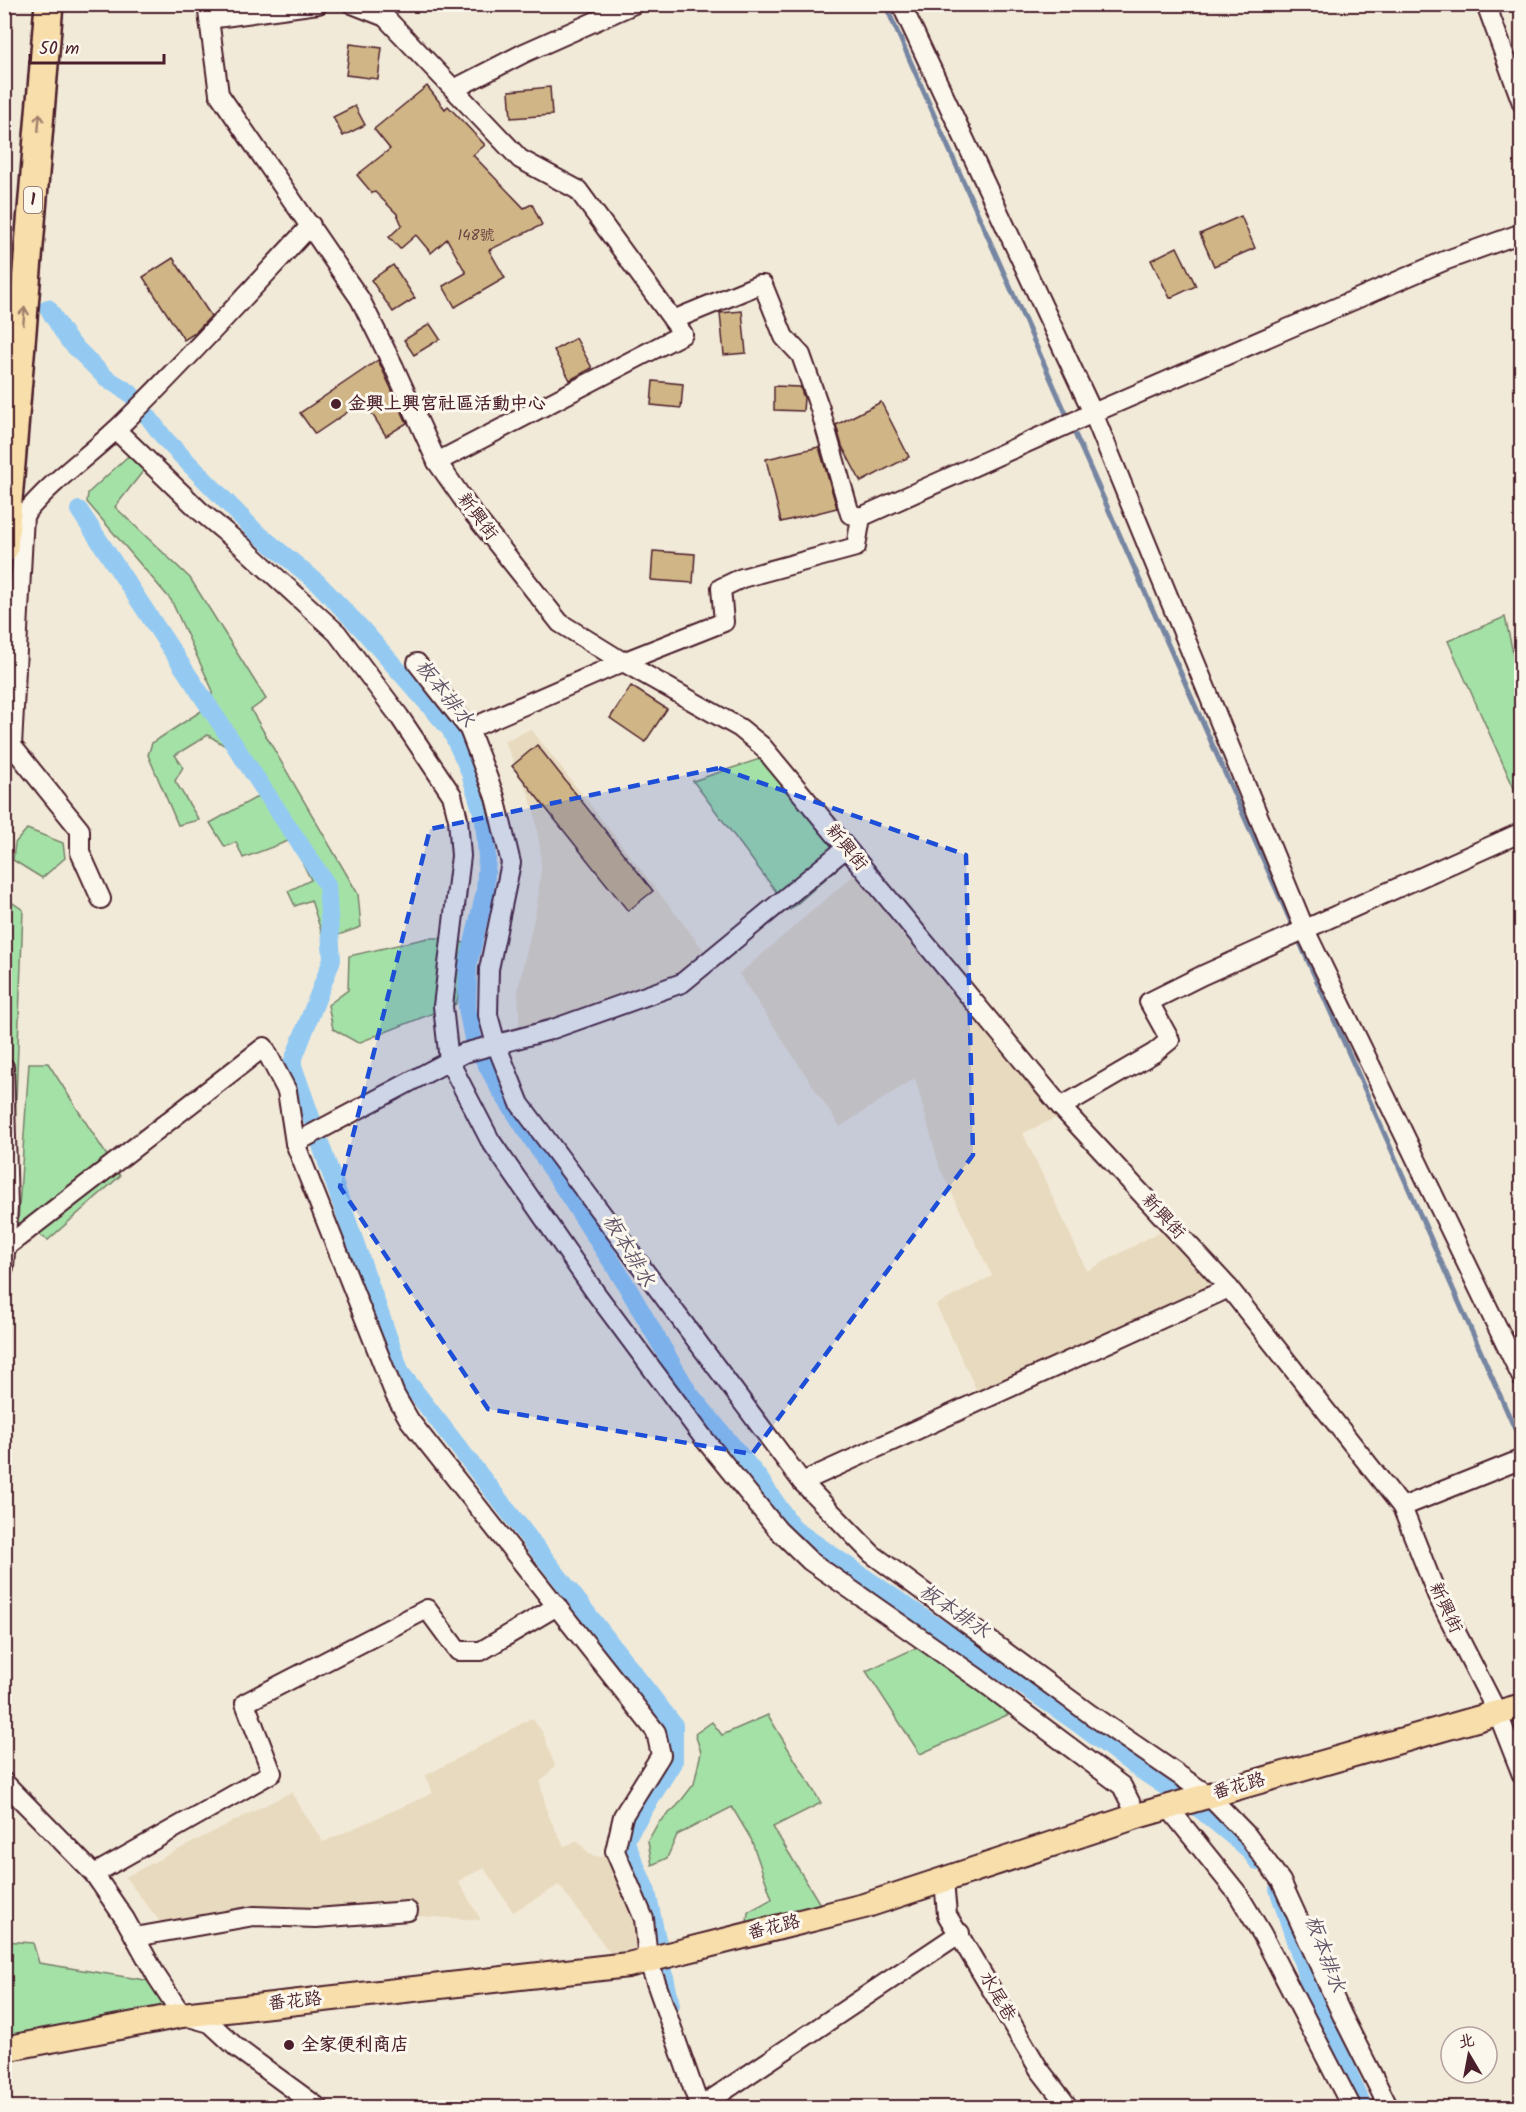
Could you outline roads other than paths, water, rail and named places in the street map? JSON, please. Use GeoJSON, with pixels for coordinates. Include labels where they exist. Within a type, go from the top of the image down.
{"type":"FeatureCollection","features":[{"type":"Feature","properties":{"kind":"highway","name":"1"},"geometry":{"type":"LineString","coordinates":[[4,549],[49,4]]}},
{"type":"Feature","properties":{"kind":"main road","name":"番花路"},"geometry":{"type":"LineString","coordinates":[[4,2049],[182,2015],[628,1965],[864,1906],[1137,1816],[1521,1706]]}},
{"type":"Feature","properties":{"kind":"street"},"geometry":{"type":"LineString","coordinates":[[208,12],[318,4]]}},
{"type":"Feature","properties":{"kind":"street"},"geometry":{"type":"LineString","coordinates":[[352,4],[385,17],[520,159],[578,190],[683,334],[436,462]]}},
{"type":"Feature","properties":{"kind":"street"},"geometry":{"type":"LineString","coordinates":[[454,89],[524,53],[634,4]]}},
{"type":"Feature","properties":{"kind":"street"},"geometry":{"type":"LineString","coordinates":[[901,4],[1093,413],[1305,930],[1521,1378]]}},
{"type":"Feature","properties":{"kind":"street"},"geometry":{"type":"LineString","coordinates":[[1486,4],[1521,103]]}},
{"type":"Feature","properties":{"kind":"street","name":"新興街"},"geometry":{"type":"LineString","coordinates":[[208,12],[219,94],[360,299],[394,367],[436,462],[472,512],[560,623],[623,662],[740,728],[762,746],[1061,1107],[1229,1288],[1402,1507],[1437,1595],[1498,1714],[1521,1774]]}},
{"type":"Feature","properties":{"kind":"street"},"geometry":{"type":"LineString","coordinates":[[101,899],[80,852],[80,830],[12,746],[24,515],[40,495],[116,430],[177,370],[311,225]]}},
{"type":"Feature","properties":{"kind":"street"},"geometry":{"type":"LineString","coordinates":[[673,320],[758,285],[763,285],[784,338],[801,355],[820,409],[850,514],[861,517],[1093,413],[1444,261],[1521,233]]}},
{"type":"Feature","properties":{"kind":"street"},"geometry":{"type":"LineString","coordinates":[[116,430],[200,511],[337,633],[399,716],[452,795],[458,819],[461,856],[443,1006],[449,1061],[490,1140],[595,1292],[705,1440],[778,1530],[810,1561],[980,1679],[1122,1786],[1137,1816]]}},
{"type":"Feature","properties":{"kind":"street"},"geometry":{"type":"LineString","coordinates":[[469,729],[623,662],[724,622],[721,588],[742,578],[856,547],[861,517]]}},
{"type":"Feature","properties":{"kind":"street"},"geometry":{"type":"LineString","coordinates":[[417,663],[469,729],[495,797],[511,863],[489,969],[488,1015],[496,1044],[520,1104],[802,1482],[872,1554],[1090,1714],[1208,1795],[1247,1834],[1281,1881],[1342,2015],[1389,2108]]}},
{"type":"Feature","properties":{"kind":"street"},"geometry":{"type":"LineString","coordinates":[[1061,1107],[1154,1053],[1170,1041],[1149,1002],[1203,975],[1521,832]]}},
{"type":"Feature","properties":{"kind":"street"},"geometry":{"type":"LineString","coordinates":[[295,1143],[464,1053],[550,1030],[682,983],[846,848]]}},
{"type":"Feature","properties":{"kind":"street"},"geometry":{"type":"LineString","coordinates":[[6,1247],[264,1047],[287,1091],[295,1143],[395,1395],[410,1421],[656,1732],[661,1755],[623,1816],[615,1851],[644,1919],[648,1960],[700,2107],[960,1933]]}},
{"type":"Feature","properties":{"kind":"street"},"geometry":{"type":"LineString","coordinates":[[4,1066],[8,1207],[4,1267]]}},
{"type":"Feature","properties":{"kind":"street"},"geometry":{"type":"LineString","coordinates":[[802,1482],[1229,1288]]}},
{"type":"Feature","properties":{"kind":"street"},"geometry":{"type":"LineString","coordinates":[[1402,1507],[1521,1459]]}},
{"type":"Feature","properties":{"kind":"street"},"geometry":{"type":"LineString","coordinates":[[94,1874],[272,1773],[245,1703],[427,1609],[458,1651],[481,1651],[557,1606]]}},
{"type":"Feature","properties":{"kind":"street"},"geometry":{"type":"LineString","coordinates":[[4,1782],[94,1874],[125,1919],[157,1977],[182,2015],[210,2024],[237,2048],[319,2108]]}},
{"type":"Feature","properties":{"kind":"street"},"geometry":{"type":"LineString","coordinates":[[1168,1807],[1238,1894],[1262,1934],[1352,2108]]}},
{"type":"Feature","properties":{"kind":"street","name":"水尾巷"},"geometry":{"type":"LineString","coordinates":[[944,1880],[947,1915],[960,1933],[1039,2069],[1069,2108]]}},
{"type":"Feature","properties":{"kind":"street"},"geometry":{"type":"LineString","coordinates":[[135,1937],[254,1916],[316,1918],[408,1911]]}},
{"type":"Feature","properties":{"kind":"waterway"},"geometry":{"type":"LineString","coordinates":[[885,4],[1522,1445]]}},
{"type":"Feature","properties":{"kind":"waterway","name":"板本排水"},"geometry":{"type":"LineString","coordinates":[[48,308],[68,340],[106,378],[130,393],[165,439],[255,531],[318,583],[450,729],[469,770],[484,819],[487,857],[485,892],[468,965],[467,1008],[473,1039],[499,1088],[622,1278],[689,1393],[759,1478],[794,1529],[1202,1811],[1248,1849],[1258,1862]]}},
{"type":"Feature","properties":{"kind":"waterway"},"geometry":{"type":"LineString","coordinates":[[79,510],[327,885],[332,960],[292,1063],[401,1373],[674,1725],[674,1761],[625,1840],[647,1892],[671,2005]]}},
{"type":"Feature","properties":{"kind":"waterway","name":"板本排水"},"geometry":{"type":"LineString","coordinates":[[1278,1889],[1309,1983],[1364,2108]]}},
{"type":"Feature","properties":{"kind":"place","name":"金興上興宮社區活動中心"},"geometry":{"type":"Point","coordinates":[336,404]}},
{"type":"Feature","properties":{"kind":"place","name":"全家便利商店"},"geometry":{"type":"Point","coordinates":[289,2045]}}]}
